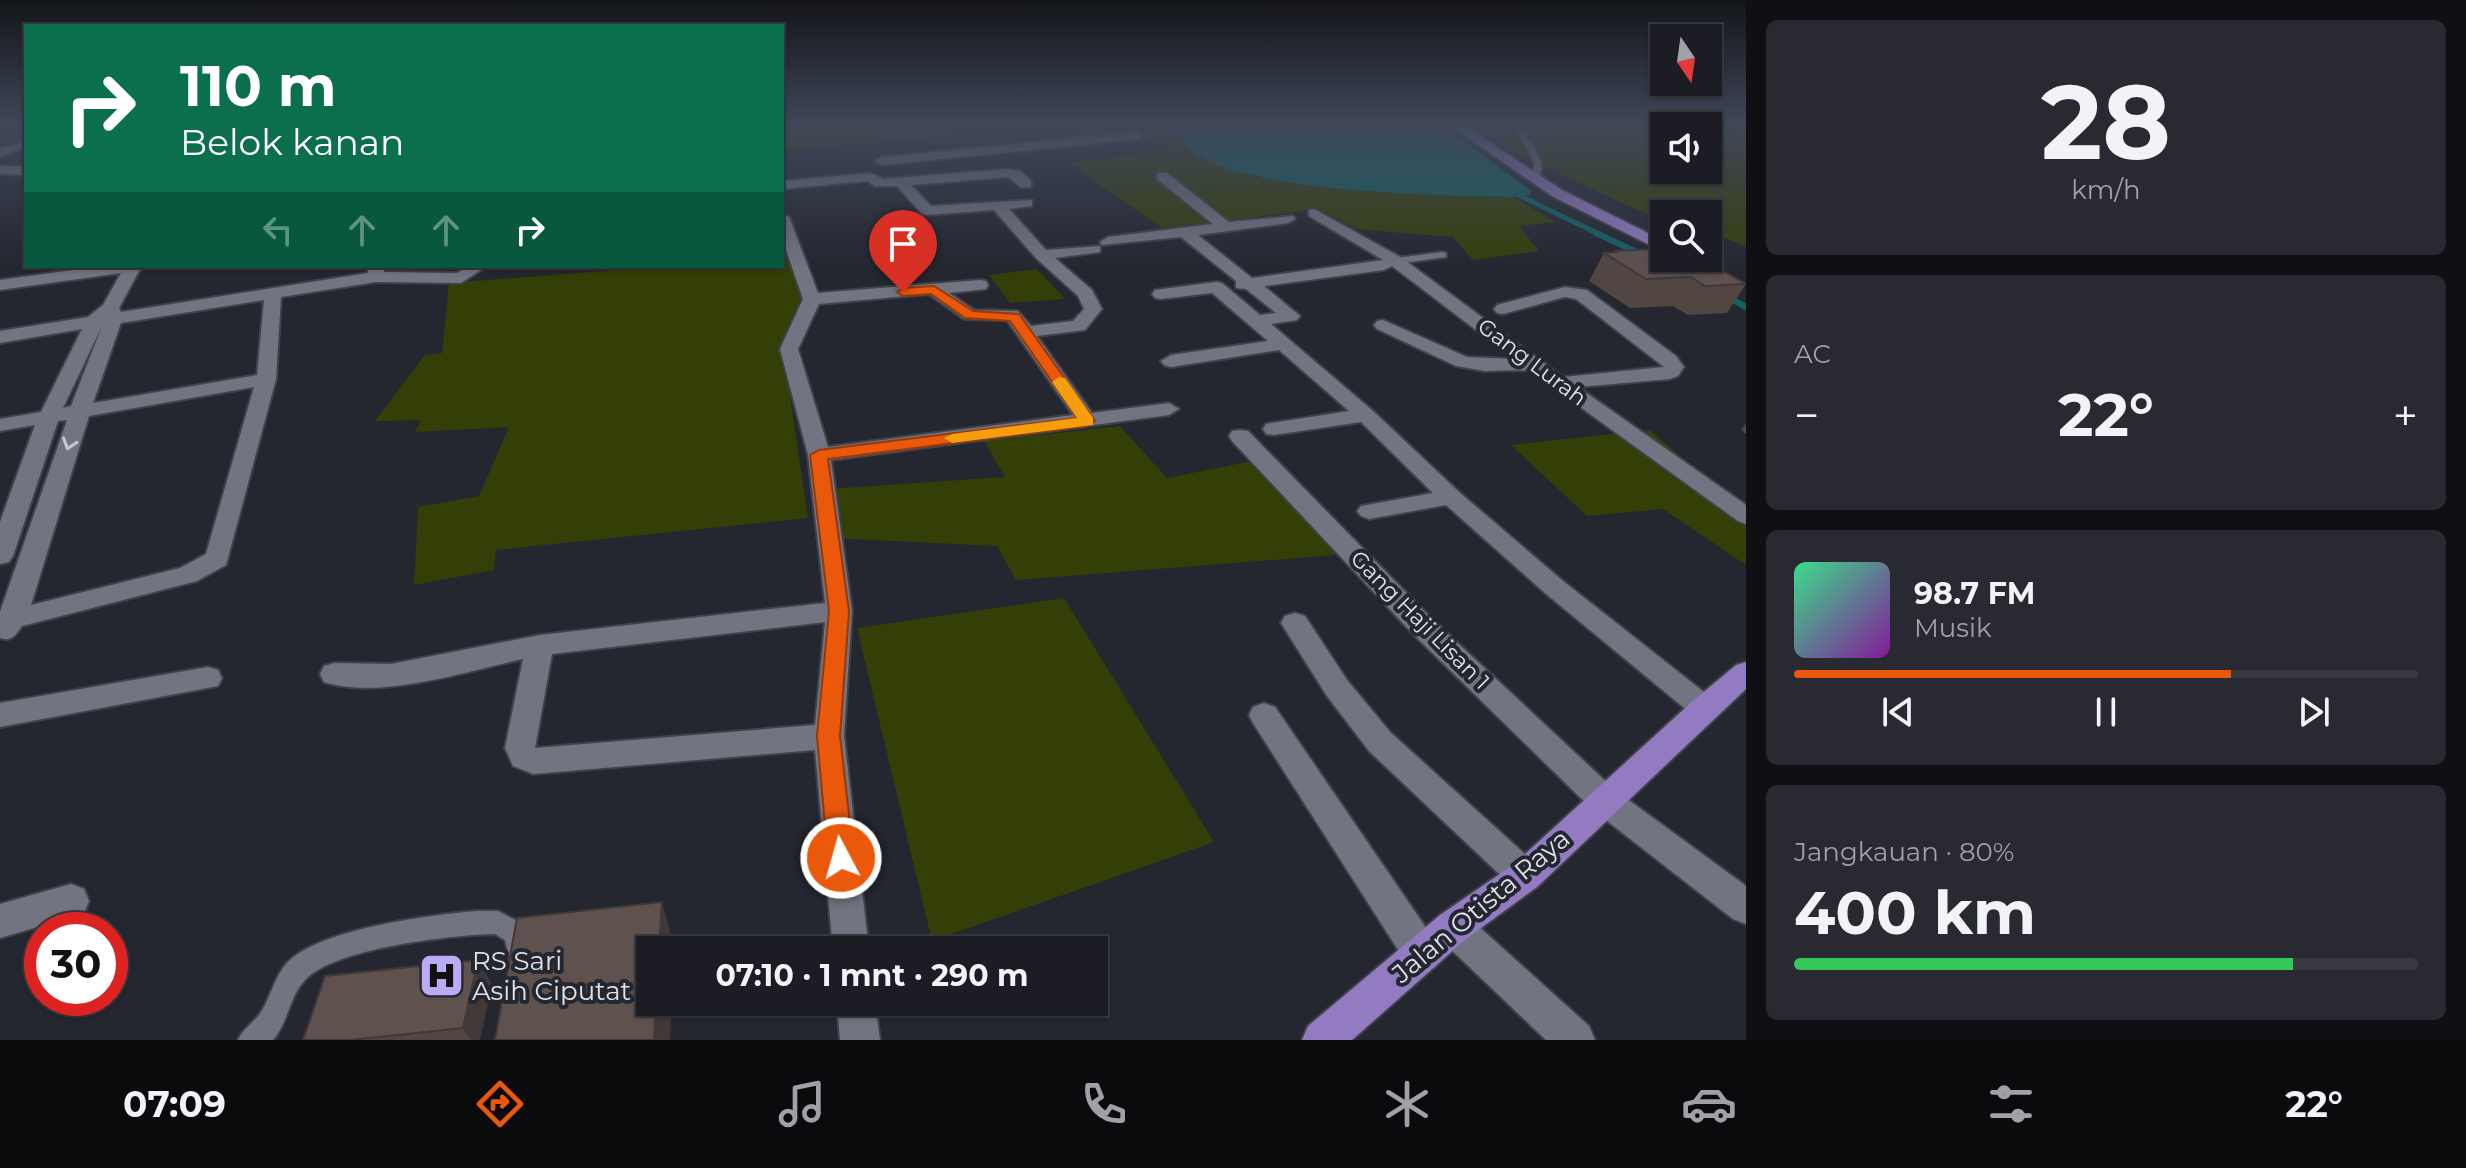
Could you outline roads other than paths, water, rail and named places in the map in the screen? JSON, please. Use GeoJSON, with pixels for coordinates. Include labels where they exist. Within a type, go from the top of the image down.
{"type":"FeatureCollection","features":[{"type":"Feature","properties":{"kind":"main road"},"geometry":{"type":"LineString","coordinates":[[1527,175],[1581,207],[1650,240]]}},
{"type":"Feature","properties":{"kind":"main road","name":"Jalan Otista Raya"},"geometry":{"type":"LineString","coordinates":[[1322,1040],[1453,927],[1525,876],[1704,708],[1745,675]]}},
{"type":"Feature","properties":{"kind":"street"},"geometry":{"type":"LineString","coordinates":[[784,185],[883,175]]}},
{"type":"Feature","properties":{"kind":"street"},"geometry":{"type":"LineString","coordinates":[[871,177],[878,183],[990,175]]}},
{"type":"Feature","properties":{"kind":"street"},"geometry":{"type":"LineString","coordinates":[[1016,175],[1026,184]]}},
{"type":"Feature","properties":{"kind":"street"},"geometry":{"type":"LineString","coordinates":[[1162,176],[1226,227]]}},
{"type":"Feature","properties":{"kind":"street"},"geometry":{"type":"LineString","coordinates":[[901,182],[927,211],[1027,203]]}},
{"type":"Feature","properties":{"kind":"street"},"geometry":{"type":"LineString","coordinates":[[998,205],[1042,255],[1086,294],[1093,309],[1086,321],[1070,329],[1025,330]]}},
{"type":"Feature","properties":{"kind":"street","name":"Gang Lurah"},"geometry":{"type":"LineString","coordinates":[[1314,213],[1537,364],[1559,383],[1746,516]]}},
{"type":"Feature","properties":{"kind":"street"},"geometry":{"type":"LineString","coordinates":[[1042,255],[1288,219]]}},
{"type":"Feature","properties":{"kind":"street"},"geometry":{"type":"LineString","coordinates":[[784,226],[812,299],[789,349],[819,455],[839,611],[829,736],[850,936]]}},
{"type":"Feature","properties":{"kind":"street"},"geometry":{"type":"LineString","coordinates":[[1184,232],[1291,316],[1257,321]]}},
{"type":"Feature","properties":{"kind":"street"},"geometry":{"type":"LineString","coordinates":[[1161,294],[1390,263]]}},
{"type":"Feature","properties":{"kind":"street"},"geometry":{"type":"LineString","coordinates":[[0,285],[122,268]]}},
{"type":"Feature","properties":{"kind":"street"},"geometry":{"type":"LineString","coordinates":[[0,556],[49,416],[135,268]]}},
{"type":"Feature","properties":{"kind":"street"},"geometry":{"type":"LineString","coordinates":[[0,337],[273,294],[376,271],[461,278],[476,268]]}},
{"type":"Feature","properties":{"kind":"street"},"geometry":{"type":"LineString","coordinates":[[812,299],[980,285]]}},
{"type":"Feature","properties":{"kind":"street"},"geometry":{"type":"LineString","coordinates":[[1216,287],[1366,415],[1451,497],[1568,599],[1704,708]]}},
{"type":"Feature","properties":{"kind":"street"},"geometry":{"type":"LineString","coordinates":[[934,290],[970,315],[1012,315],[1087,421]]}},
{"type":"Feature","properties":{"kind":"street"},"geometry":{"type":"LineString","coordinates":[[1503,309],[1565,292],[1581,294],[1669,360],[1674,367],[1663,375],[1559,383]]}},
{"type":"Feature","properties":{"kind":"street"},"geometry":{"type":"LineString","coordinates":[[4,626],[188,575],[217,559],[266,379],[273,294]]}},
{"type":"Feature","properties":{"kind":"street"},"geometry":{"type":"LineString","coordinates":[[0,349],[103,323]]}},
{"type":"Feature","properties":{"kind":"street"},"geometry":{"type":"LineString","coordinates":[[4,626],[80,411],[103,323]]}},
{"type":"Feature","properties":{"kind":"street"},"geometry":{"type":"LineString","coordinates":[[1383,325],[1463,362],[1485,365],[1537,364]]}},
{"type":"Feature","properties":{"kind":"street"},"geometry":{"type":"LineString","coordinates":[[1171,361],[1285,344]]}},
{"type":"Feature","properties":{"kind":"street"},"geometry":{"type":"LineString","coordinates":[[0,425],[266,379]]}},
{"type":"Feature","properties":{"kind":"street"},"geometry":{"type":"LineString","coordinates":[[819,455],[1169,409]]}},
{"type":"Feature","properties":{"kind":"street"},"geometry":{"type":"LineString","coordinates":[[1274,429],[1366,415]]}},
{"type":"Feature","properties":{"kind":"street","name":"Gang Haji Lisan 1"},"geometry":{"type":"LineString","coordinates":[[1240,436],[1422,626],[1604,800],[1746,907]]}},
{"type":"Feature","properties":{"kind":"street"},"geometry":{"type":"LineString","coordinates":[[1369,511],[1451,497]]}},
{"type":"Feature","properties":{"kind":"street"},"geometry":{"type":"LineString","coordinates":[[334,674],[391,675],[540,645],[839,611]]}},
{"type":"Feature","properties":{"kind":"street"},"geometry":{"type":"LineString","coordinates":[[1295,623],[1337,688],[1380,742],[1525,876]]}},
{"type":"Feature","properties":{"kind":"street"},"geometry":{"type":"LineString","coordinates":[[540,645],[520,748],[524,757],[533,761],[829,736]]}},
{"type":"Feature","properties":{"kind":"street"},"geometry":{"type":"LineString","coordinates":[[0,715],[208,678]]}},
{"type":"Feature","properties":{"kind":"street"},"geometry":{"type":"LineString","coordinates":[[1264,715],[1422,954]]}},
{"type":"Feature","properties":{"kind":"street"},"geometry":{"type":"LineString","coordinates":[[0,921],[71,901]]}},
{"type":"Feature","properties":{"kind":"street"},"geometry":{"type":"LineString","coordinates":[[1453,927],[1575,1040]]}},
{"type":"Feature","properties":{"kind":"street"},"geometry":{"type":"LineString","coordinates":[[857,1016],[860,1040]]}},
{"type":"Feature","properties":{"kind":"lane"},"geometry":{"type":"LineString","coordinates":[[1536,181],[1537,175]]}},
{"type":"Feature","properties":{"kind":"lane"},"geometry":{"type":"LineString","coordinates":[[1390,263],[1442,255]]}},
{"type":"Feature","properties":{"kind":"lane"},"geometry":{"type":"LineString","coordinates":[[251,1040],[266,1029],[295,972],[319,955],[415,930],[498,922],[516,933],[517,968]]}},
{"type":"Feature","properties":{"kind":"waterway"},"geometry":{"type":"LineString","coordinates":[[1512,192],[1601,235]]}},
{"type":"Feature","properties":{"kind":"waterway"},"geometry":{"type":"LineString","coordinates":[[1596,233],[1643,255]]}},
{"type":"Feature","properties":{"kind":"waterway"},"geometry":{"type":"LineString","coordinates":[[1724,295],[1746,307]]}},
{"type":"Feature","properties":{"kind":"place","name":"RS Sari Asih Ciputat"},"geometry":{"type":"Point","coordinates":[441,976]}}]}
